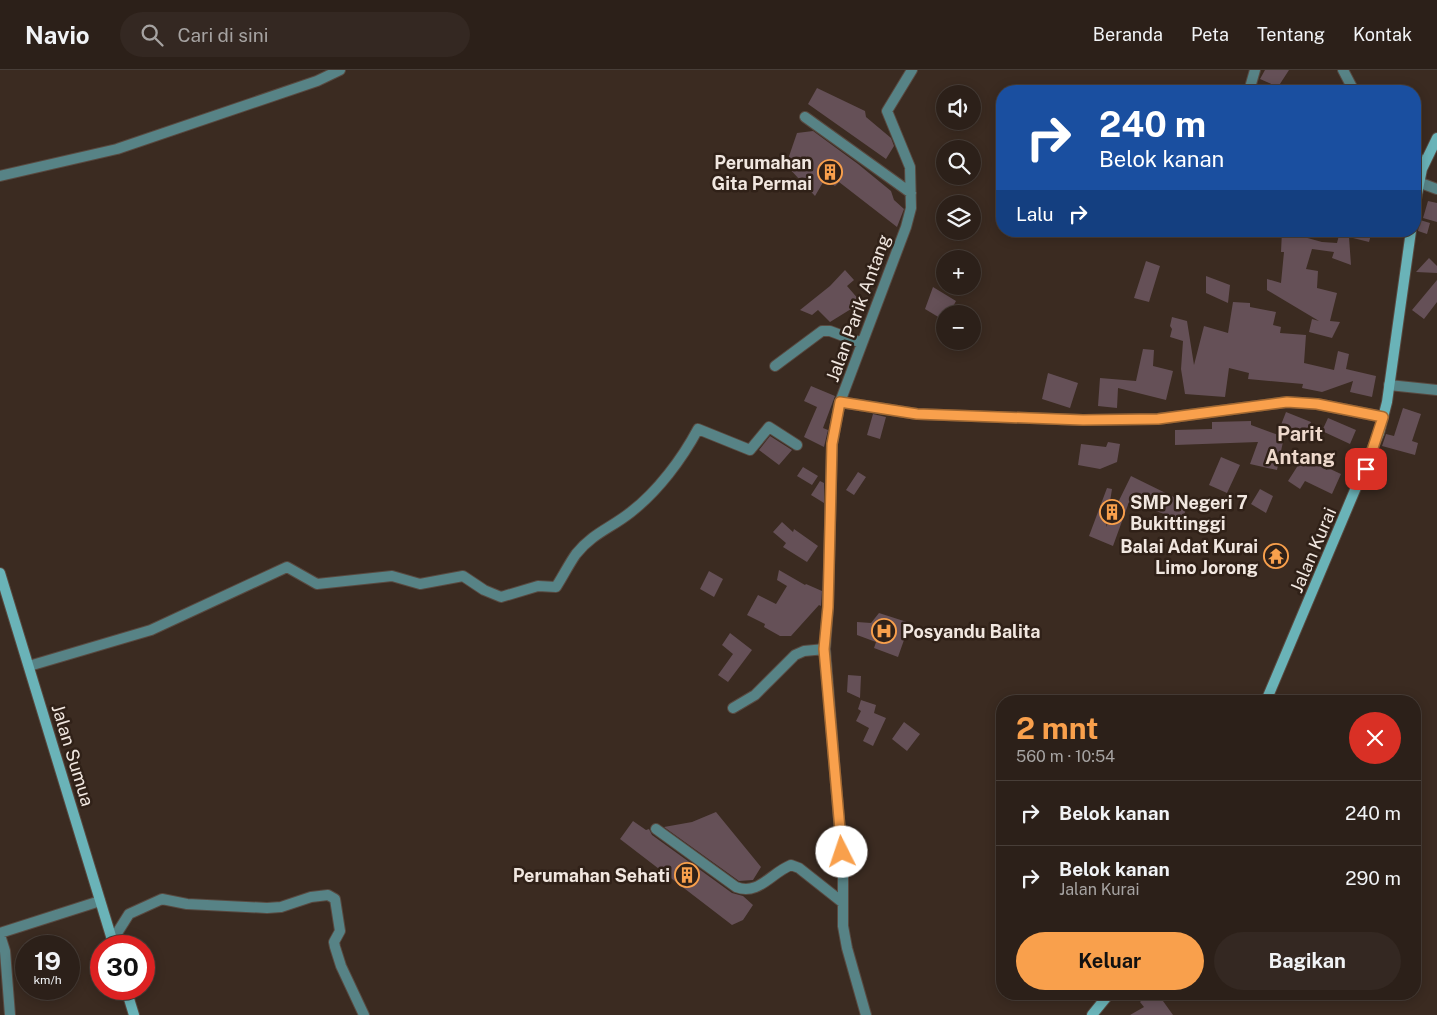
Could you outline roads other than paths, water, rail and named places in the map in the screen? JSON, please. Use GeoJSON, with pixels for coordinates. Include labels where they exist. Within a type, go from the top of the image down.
{"type":"FeatureCollection","features":[{"type":"Feature","properties":{"kind":"street"},"geometry":{"type":"LineString","coordinates":[[0,176],[117,150],[317,81],[340,70]]}},
{"type":"Feature","properties":{"kind":"street","name":"Jalan Parik Antang"},"geometry":{"type":"LineString","coordinates":[[866,1015],[847,948],[842,902],[843,870],[824,649],[828,607],[832,444],[840,402],[906,227],[912,193],[910,167],[887,111],[912,70]]}},
{"type":"Feature","properties":{"kind":"street"},"geometry":{"type":"LineString","coordinates":[[1251,85],[1255,70]]}},
{"type":"Feature","properties":{"kind":"street"},"geometry":{"type":"LineString","coordinates":[[1343,70],[1351,85]]}},
{"type":"Feature","properties":{"kind":"street"},"geometry":{"type":"LineString","coordinates":[[805,117],[912,193]]}},
{"type":"Feature","properties":{"kind":"street"},"geometry":{"type":"LineString","coordinates":[[1421,172],[1424,162],[1437,138]]}},
{"type":"Feature","properties":{"kind":"street"},"geometry":{"type":"LineString","coordinates":[[1421,183],[1437,189]]}},
{"type":"Feature","properties":{"kind":"street","name":"Jalan Kurai"},"geometry":{"type":"LineString","coordinates":[[1269,695],[1373,451],[1383,417],[1389,385],[1410,237]]}},
{"type":"Feature","properties":{"kind":"street"},"geometry":{"type":"LineString","coordinates":[[775,366],[822,330],[862,342]]}},
{"type":"Feature","properties":{"kind":"street"},"geometry":{"type":"LineString","coordinates":[[1389,385],[1437,390]]}},
{"type":"Feature","properties":{"kind":"street"},"geometry":{"type":"LineString","coordinates":[[840,402],[917,414],[1092,420],[1158,419],[1287,402],[1317,404],[1383,417]]}},
{"type":"Feature","properties":{"kind":"street"},"geometry":{"type":"LineString","coordinates":[[29,666],[151,630],[287,567],[317,584],[392,576],[420,584],[463,576],[484,590],[501,597],[538,586],[556,587],[576,554],[599,531],[630,513],[649,496],[687,449],[698,429],[750,450],[770,427],[797,445]]}},
{"type":"Feature","properties":{"kind":"street","name":"Jalan Sumua"},"geometry":{"type":"LineString","coordinates":[[0,573],[110,935]]}},
{"type":"Feature","properties":{"kind":"street"},"geometry":{"type":"LineString","coordinates":[[733,708],[755,695],[795,655],[804,651],[824,649]]}},
{"type":"Feature","properties":{"kind":"street"},"geometry":{"type":"LineString","coordinates":[[656,829],[736,887],[745,891],[753,890],[783,868],[791,865],[799,868],[842,902]]}},
{"type":"Feature","properties":{"kind":"street"},"geometry":{"type":"LineString","coordinates":[[118,935],[129,914],[162,899],[187,904],[267,908],[289,905],[311,897],[328,895],[335,899],[340,931],[334,942],[337,957],[364,1015]]}},
{"type":"Feature","properties":{"kind":"street"},"geometry":{"type":"LineString","coordinates":[[10,1015],[5,950],[0,934],[100,901]]}},
{"type":"Feature","properties":{"kind":"street"},"geometry":{"type":"LineString","coordinates":[[129,1000],[134,1015]]}},
{"type":"Feature","properties":{"kind":"street"},"geometry":{"type":"LineString","coordinates":[[1092,1015],[1104,1000]]}},
{"type":"Feature","properties":{"kind":"place","name":"Perumahan Gita Permai"},"geometry":{"type":"Point","coordinates":[830,172]}},
{"type":"Feature","properties":{"kind":"place","name":"SMP Negeri 7 Bukittinggi"},"geometry":{"type":"Point","coordinates":[1112,512]}},
{"type":"Feature","properties":{"kind":"place","name":"Balai Adat Kurai Limo Jorong"},"geometry":{"type":"Point","coordinates":[1276,556]}},
{"type":"Feature","properties":{"kind":"place","name":"Posyandu Balita"},"geometry":{"type":"Point","coordinates":[884,631]}},
{"type":"Feature","properties":{"kind":"place","name":"Perumahan Sehati"},"geometry":{"type":"Point","coordinates":[687,875]}},
{"type":"Feature","properties":{"kind":"district","name":"Parit Antang"},"geometry":{"type":"Point","coordinates":[1300,446]}}]}
